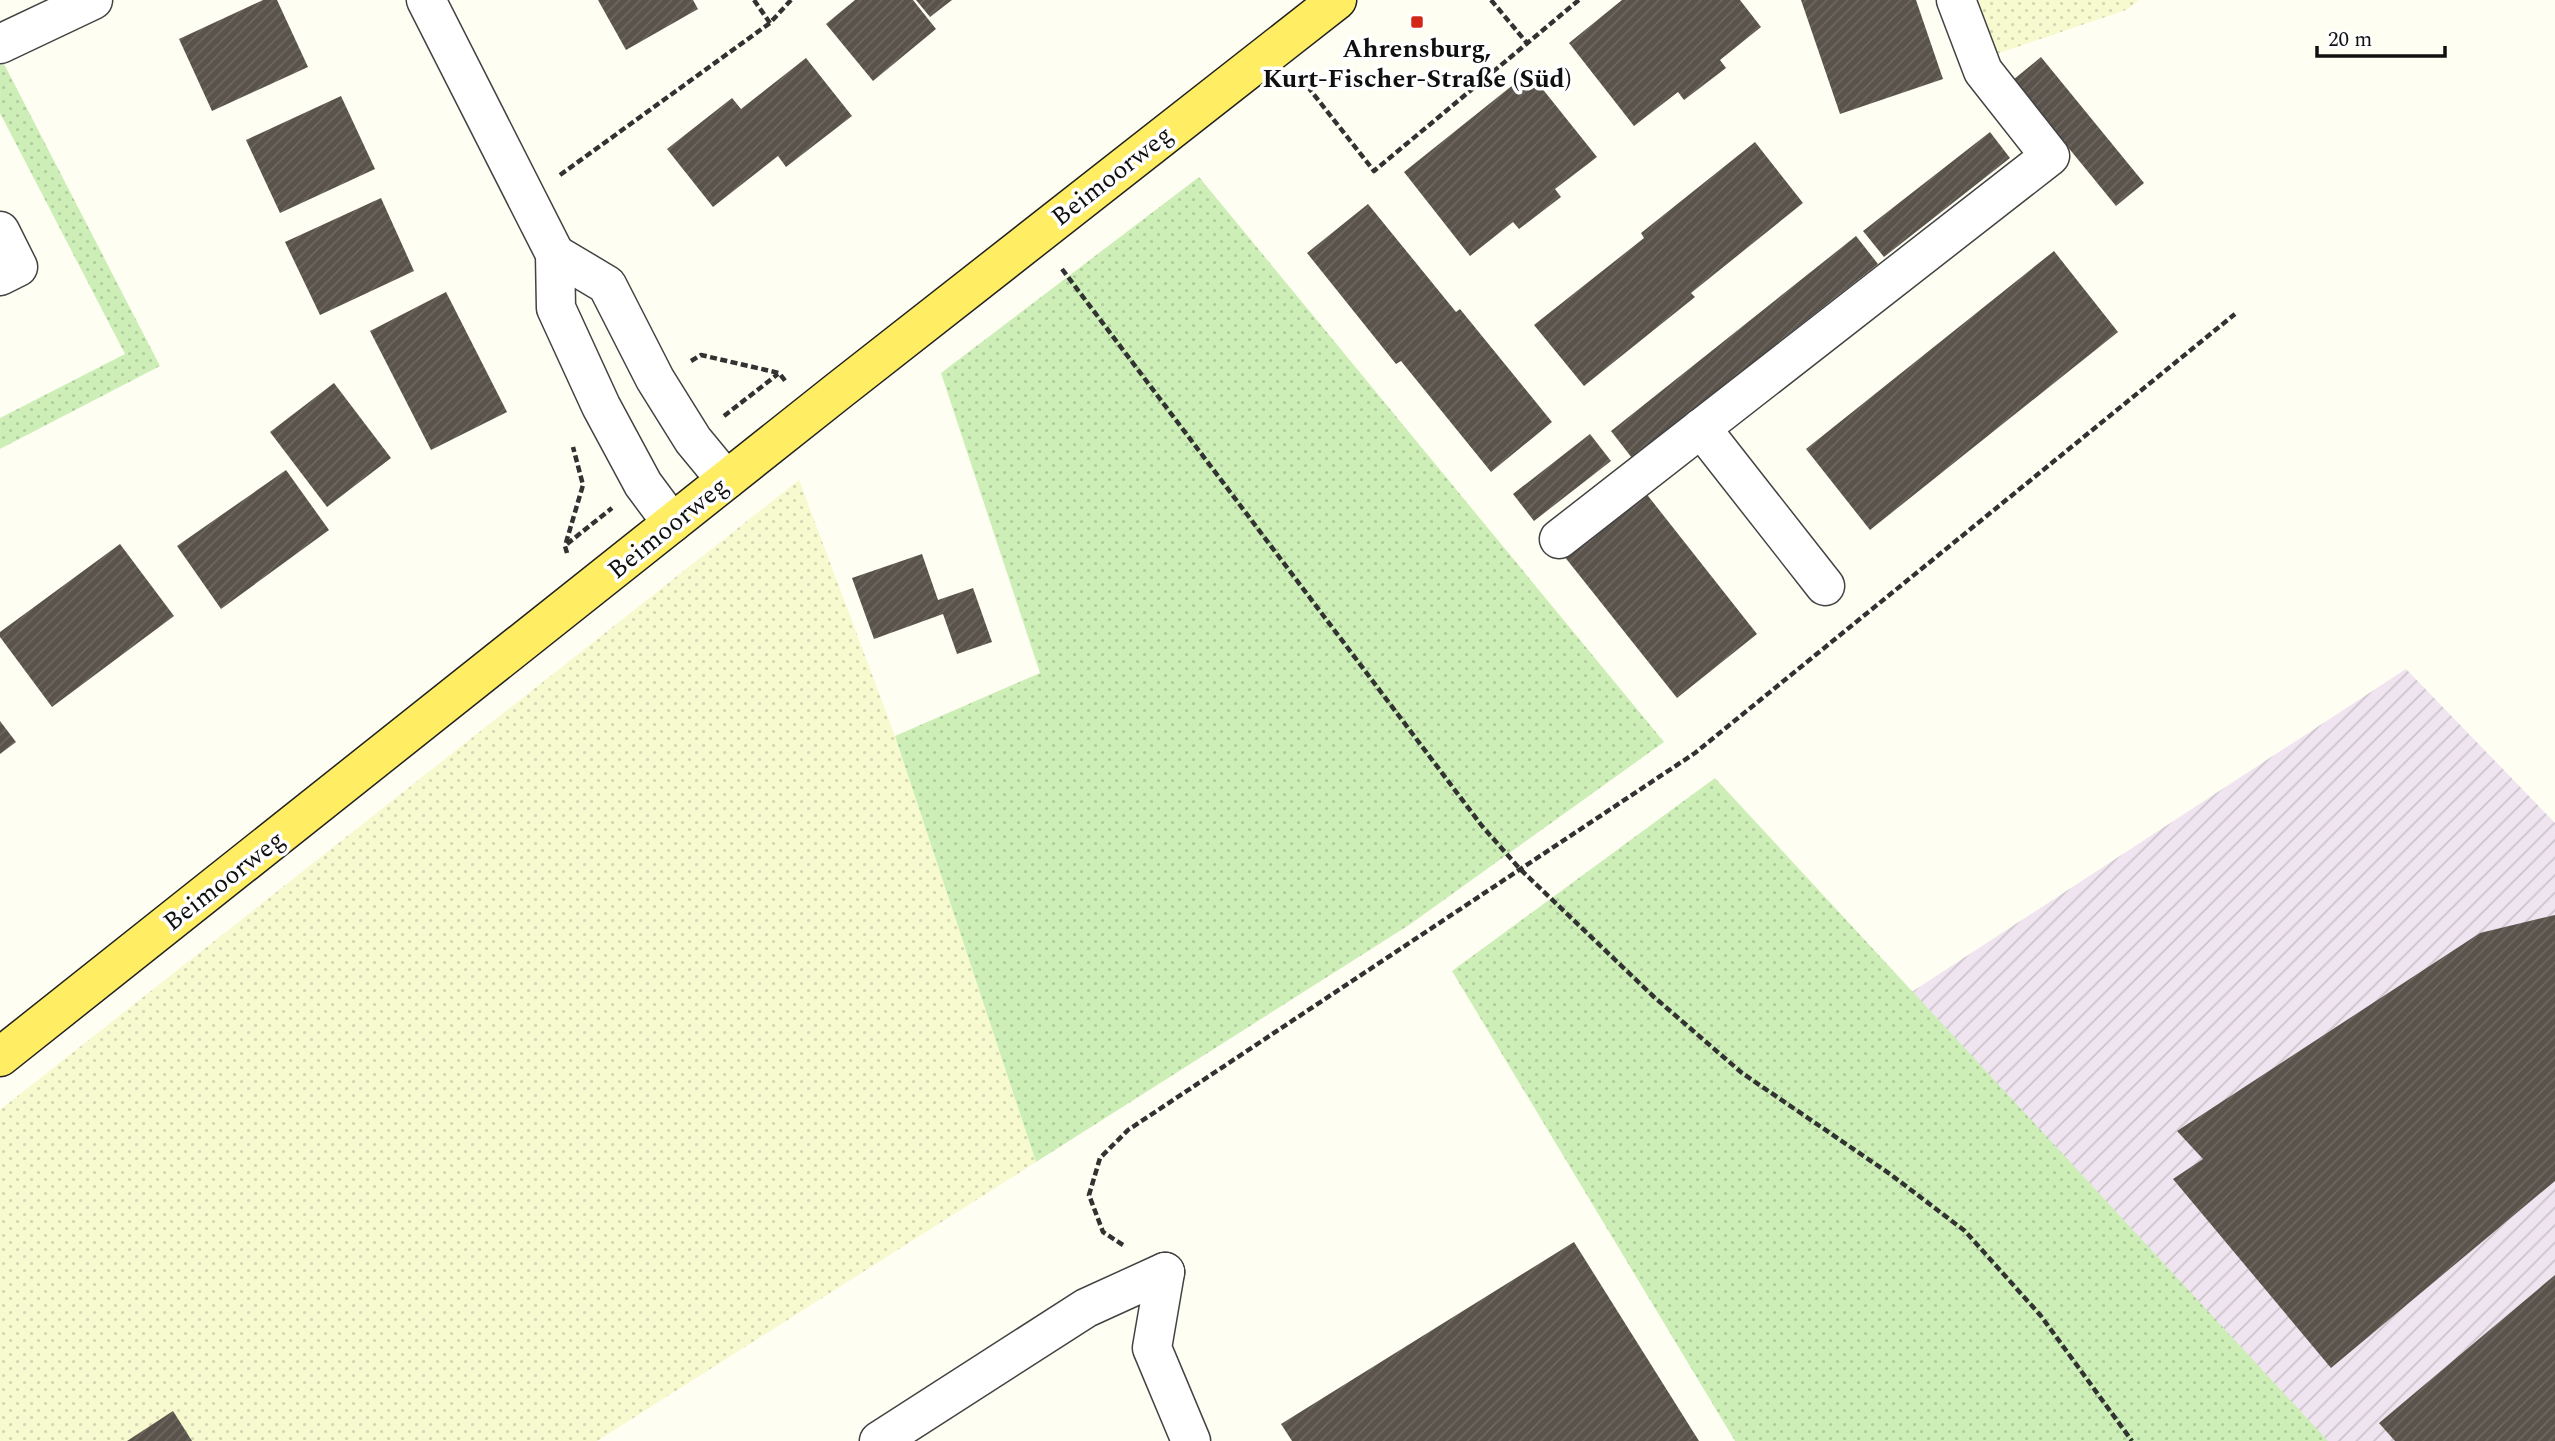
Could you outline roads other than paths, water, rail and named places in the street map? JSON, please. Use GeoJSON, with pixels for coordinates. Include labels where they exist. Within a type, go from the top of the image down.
{"type":"FeatureCollection","features":[{"type":"Feature","properties":{"kind":"main road","name":"Beimoorweg"},"geometry":{"type":"LineString","coordinates":[[0,1057],[726,480],[1337,0]]}},
{"type":"Feature","properties":{"kind":"street"},"geometry":{"type":"LineString","coordinates":[[0,44],[93,0]]}},
{"type":"Feature","properties":{"kind":"street"},"geometry":{"type":"LineString","coordinates":[[426,0],[555,254],[556,308],[601,406],[643,484],[672,523]]}},
{"type":"Feature","properties":{"kind":"street"},"geometry":{"type":"LineString","coordinates":[[1559,539],[2050,156],[1983,71],[1956,0]]}},
{"type":"Feature","properties":{"kind":"street"},"geometry":{"type":"LineString","coordinates":[[0,232],[18,267],[0,276]]}},
{"type":"Feature","properties":{"kind":"street"},"geometry":{"type":"LineString","coordinates":[[555,254],[607,285],[655,379],[693,440],[726,480]]}},
{"type":"Feature","properties":{"kind":"street"},"geometry":{"type":"LineString","coordinates":[[1702,428],[1825,586]]}},
{"type":"Feature","properties":{"kind":"street"},"geometry":{"type":"LineString","coordinates":[[879,1441],[1086,1308],[1165,1272],[1152,1348],[1191,1441]]}},
{"type":"Feature","properties":{"kind":"place","name":"Ahrensburg, Kurt-Fischer-Straße (Süd)"},"geometry":{"type":"Point","coordinates":[1417,22]}}]}
